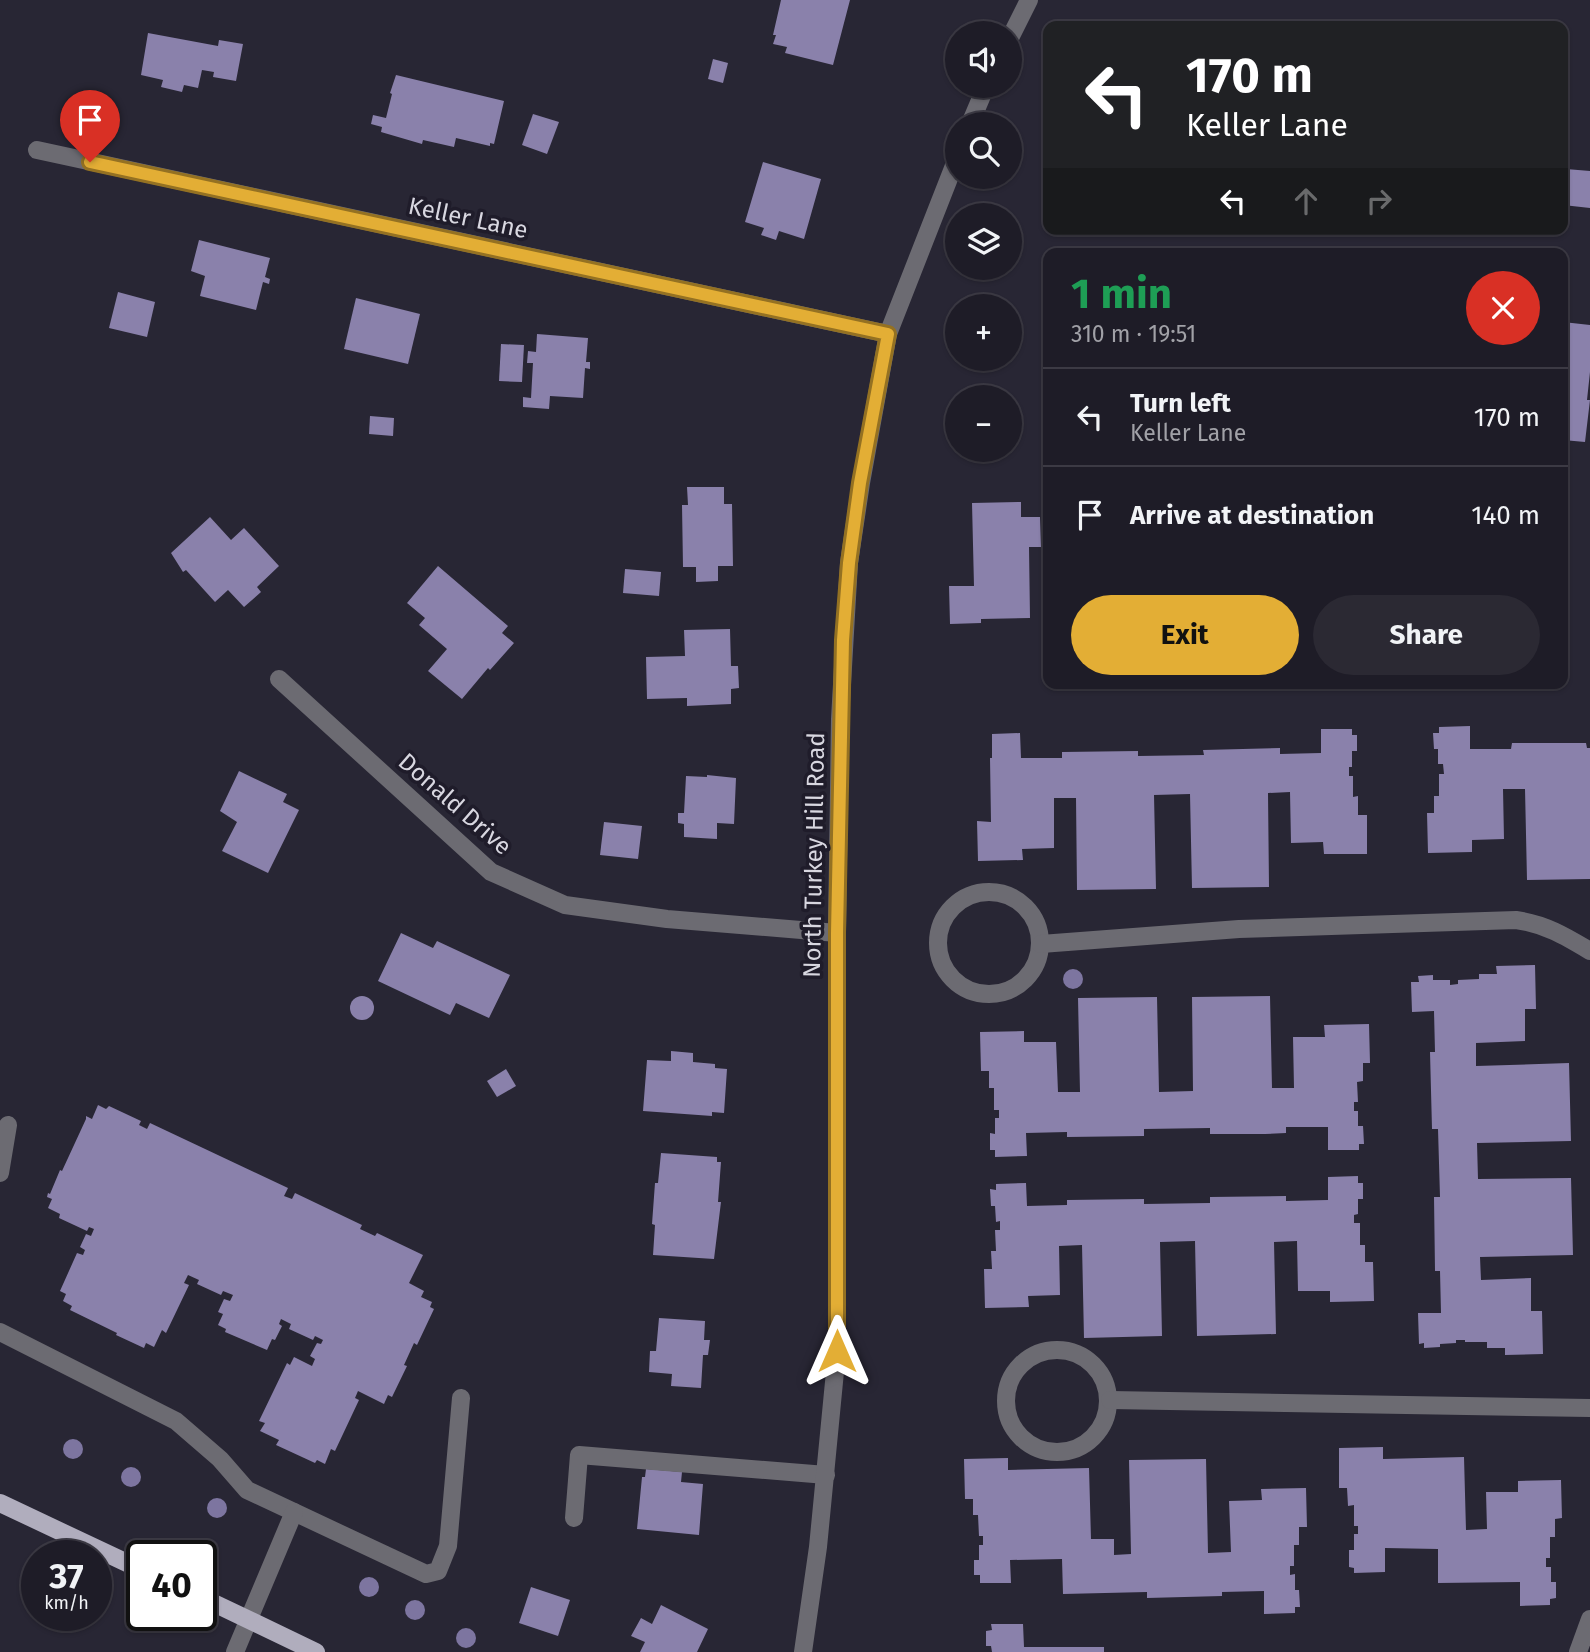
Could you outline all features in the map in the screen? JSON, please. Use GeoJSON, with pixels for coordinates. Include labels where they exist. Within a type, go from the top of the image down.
{"type":"FeatureCollection","features":[{"type":"Feature","properties":{"kind":"main road"},"geometry":{"type":"LineString","coordinates":[[0,1503],[126,1562]]}},
{"type":"Feature","properties":{"kind":"main road"},"geometry":{"type":"LineString","coordinates":[[217,1605],[316,1652]]}},
{"type":"Feature","properties":{"kind":"street"},"geometry":{"type":"LineString","coordinates":[[1018,21],[1029,0]]}},
{"type":"Feature","properties":{"kind":"street","name":"Keller Lane"},"geometry":{"type":"LineString","coordinates":[[37,150],[888,334]]}},
{"type":"Feature","properties":{"kind":"street","name":"North Turkey Hill Road"},"geometry":{"type":"LineString","coordinates":[[803,1652],[818,1547],[837,1351],[837,933],[840,719],[846,602],[860,483],[888,334],[945,189]]}},
{"type":"Feature","properties":{"kind":"street","name":"Donald Drive"},"geometry":{"type":"LineString","coordinates":[[279,679],[491,872],[565,905],[667,919],[837,933]]}},
{"type":"Feature","properties":{"kind":"street"},"geometry":{"type":"LineString","coordinates":[[989,891],[1020,901],[1031,913],[1041,944],[1038,959],[1025,979],[1005,992],[989,994],[974,992],[948,973],[941,960],[938,944],[940,928],[953,907],[973,894],[989,891]]}},
{"type":"Feature","properties":{"kind":"street"},"geometry":{"type":"LineString","coordinates":[[1041,944],[1239,929],[1516,920],[1554,929],[1590,950]]}},
{"type":"Feature","properties":{"kind":"street"},"geometry":{"type":"LineString","coordinates":[[0,1173],[8,1125]]}},
{"type":"Feature","properties":{"kind":"street"},"geometry":{"type":"LineString","coordinates":[[0,1332],[176,1421],[220,1459],[247,1490],[426,1574],[438,1571],[448,1546],[461,1398]]}},
{"type":"Feature","properties":{"kind":"street"},"geometry":{"type":"LineString","coordinates":[[1056,1349],[1083,1356],[1102,1374],[1110,1400],[1103,1427],[1084,1446],[1058,1453],[1032,1447],[1012,1428],[1005,1402],[1011,1376],[1030,1356],[1056,1349]]}},
{"type":"Feature","properties":{"kind":"street"},"geometry":{"type":"LineString","coordinates":[[1110,1400],[1590,1408]]}},
{"type":"Feature","properties":{"kind":"street"},"geometry":{"type":"LineString","coordinates":[[574,1518],[579,1455],[826,1475]]}},
{"type":"Feature","properties":{"kind":"street"},"geometry":{"type":"LineString","coordinates":[[235,1652],[294,1511]]}},
{"type":"Feature","properties":{"kind":"street"},"geometry":{"type":"LineString","coordinates":[[1578,1652],[1590,1619]]}},
{"type":"Feature","properties":{"kind":"building"},"geometry":{"type":"Polygon","coordinates":[[[781,0],[850,0],[833,65],[785,53],[787,47],[773,44],[781,0]]]}},
{"type":"Feature","properties":{"kind":"building"},"geometry":{"type":"Polygon","coordinates":[[[148,33],[218,46],[219,40],[243,44],[236,81],[213,77],[214,72],[202,70],[198,88],[184,85],[182,92],[161,87],[163,80],[141,75],[148,33]]]}},
{"type":"Feature","properties":{"kind":"building"},"geometry":{"type":"Polygon","coordinates":[[[713,59],[728,63],[723,83],[708,79],[713,59]]]}},
{"type":"Feature","properties":{"kind":"building"},"geometry":{"type":"Polygon","coordinates":[[[396,75],[504,101],[494,144],[490,143],[490,146],[456,138],[454,147],[423,140],[422,144],[381,132],[382,127],[371,124],[373,115],[386,118],[396,75]]]}},
{"type":"Feature","properties":{"kind":"building"},"geometry":{"type":"Polygon","coordinates":[[[533,114],[559,122],[547,154],[522,145],[533,114]]]}},
{"type":"Feature","properties":{"kind":"building"},"geometry":{"type":"Polygon","coordinates":[[[763,162],[821,179],[804,239],[779,231],[776,240],[761,235],[764,228],[745,222],[763,162]]]}},
{"type":"Feature","properties":{"kind":"building"},"geometry":{"type":"Polygon","coordinates":[[[1568,169],[1590,171],[1590,208],[1568,206],[1568,169]]]}},
{"type":"Feature","properties":{"kind":"building"},"geometry":{"type":"Polygon","coordinates":[[[199,240],[270,258],[265,277],[270,279],[269,284],[263,282],[256,310],[200,296],[205,276],[191,271],[199,240]]]}},
{"type":"Feature","properties":{"kind":"building"},"geometry":{"type":"Polygon","coordinates":[[[118,292],[155,302],[147,337],[109,328],[118,292]]]}},
{"type":"Feature","properties":{"kind":"building"},"geometry":{"type":"Polygon","coordinates":[[[356,298],[420,314],[408,364],[344,349],[356,298]]]}},
{"type":"Feature","properties":{"kind":"building"},"geometry":{"type":"Polygon","coordinates":[[[1568,323],[1590,325],[1587,400],[1590,400],[1585,442],[1568,440],[1568,323]]]}},
{"type":"Feature","properties":{"kind":"building"},"geometry":{"type":"Polygon","coordinates":[[[537,334],[588,338],[586,362],[590,362],[590,369],[585,368],[583,398],[550,396],[549,409],[523,407],[523,397],[531,398],[533,363],[527,363],[528,351],[536,352],[537,334]]]}},
{"type":"Feature","properties":{"kind":"building"},"geometry":{"type":"Polygon","coordinates":[[[501,344],[524,345],[522,382],[499,381],[501,344]]]}},
{"type":"Feature","properties":{"kind":"building"},"geometry":{"type":"Polygon","coordinates":[[[370,416],[394,418],[393,436],[369,434],[370,416]]]}},
{"type":"Feature","properties":{"kind":"building"},"geometry":{"type":"Polygon","coordinates":[[[687,487],[724,487],[724,504],[732,504],[733,566],[718,566],[718,581],[696,582],[696,567],[683,567],[682,505],[688,505],[687,487]]]}},
{"type":"Feature","properties":{"kind":"building"},"geometry":{"type":"Polygon","coordinates":[[[1021,502],[1021,517],[1040,517],[1041,547],[1029,547],[1030,618],[981,619],[981,623],[950,624],[949,586],[974,586],[972,503],[1021,502]]]}},
{"type":"Feature","properties":{"kind":"building"},"geometry":{"type":"Polygon","coordinates":[[[210,517],[231,540],[244,528],[279,566],[257,587],[261,592],[244,607],[228,590],[215,602],[186,570],[183,572],[171,553],[210,517]]]}},
{"type":"Feature","properties":{"kind":"building"},"geometry":{"type":"Polygon","coordinates":[[[438,566],[508,626],[502,633],[514,643],[462,699],[428,671],[447,649],[419,625],[425,618],[407,603],[438,566]]]}},
{"type":"Feature","properties":{"kind":"building"},"geometry":{"type":"Polygon","coordinates":[[[625,569],[661,572],[659,596],[623,593],[625,569]]]}},
{"type":"Feature","properties":{"kind":"building"},"geometry":{"type":"Polygon","coordinates":[[[730,629],[731,666],[738,666],[739,688],[731,689],[731,704],[687,706],[687,698],[647,699],[646,657],[685,656],[684,630],[730,629]]]}},
{"type":"Feature","properties":{"kind":"building"},"geometry":{"type":"Polygon","coordinates":[[[1470,726],[1470,749],[1511,749],[1512,743],[1586,743],[1587,748],[1590,748],[1590,879],[1527,880],[1525,789],[1503,789],[1504,839],[1472,840],[1472,852],[1428,853],[1427,813],[1434,813],[1434,796],[1439,796],[1439,774],[1444,774],[1443,764],[1438,764],[1438,749],[1434,749],[1433,733],[1439,733],[1439,727],[1470,726]]]}},
{"type":"Feature","properties":{"kind":"building"},"geometry":{"type":"Polygon","coordinates":[[[1321,729],[1352,729],[1352,735],[1357,735],[1357,751],[1352,751],[1349,776],[1353,776],[1353,797],[1358,796],[1358,815],[1367,815],[1367,854],[1324,854],[1323,842],[1291,843],[1290,792],[1268,793],[1269,887],[1192,888],[1190,794],[1154,795],[1156,889],[1077,890],[1076,798],[1054,798],[1054,848],[1022,849],[1023,860],[978,861],[977,821],[991,822],[992,734],[1020,733],[1021,758],[1062,758],[1062,752],[1138,751],[1138,756],[1204,755],[1203,750],[1280,748],[1280,754],[1321,753],[1321,729]]]}},
{"type":"Feature","properties":{"kind":"building"},"geometry":{"type":"Polygon","coordinates":[[[239,771],[287,794],[283,802],[299,810],[268,873],[222,851],[237,822],[220,811],[239,771]]]}},
{"type":"Feature","properties":{"kind":"building"},"geometry":{"type":"Polygon","coordinates":[[[686,776],[736,778],[734,824],[717,823],[717,839],[684,837],[684,824],[678,823],[678,813],[684,813],[686,776]]]}},
{"type":"Feature","properties":{"kind":"building"},"geometry":{"type":"Polygon","coordinates":[[[604,822],[642,826],[638,859],[600,855],[604,822]]]}},
{"type":"Feature","properties":{"kind":"building"},"geometry":{"type":"Polygon","coordinates":[[[401,933],[433,948],[437,941],[510,975],[489,1018],[456,1003],[450,1015],[378,981],[401,933]]]}},
{"type":"Feature","properties":{"kind":"building"},"geometry":{"type":"Polygon","coordinates":[[[1535,965],[1536,1009],[1525,1009],[1525,1041],[1476,1043],[1476,1066],[1569,1063],[1571,1141],[1477,1143],[1478,1179],[1571,1178],[1573,1255],[1480,1257],[1481,1280],[1531,1278],[1531,1311],[1542,1311],[1543,1354],[1505,1355],[1505,1348],[1487,1348],[1487,1342],[1465,1340],[1424,1348],[1424,1343],[1419,1344],[1418,1313],[1441,1313],[1440,1271],[1435,1271],[1434,1197],[1440,1197],[1438,1129],[1432,1129],[1430,1052],[1435,1052],[1434,1011],[1412,1012],[1411,982],[1419,982],[1418,976],[1433,975],[1433,980],[1450,980],[1450,985],[1458,984],[1458,980],[1479,979],[1479,974],[1497,974],[1496,966],[1535,965]]]}},
{"type":"Feature","properties":{"kind":"building"},"geometry":{"type":"Polygon","coordinates":[[[362,996],[371,999],[374,1008],[371,1017],[362,1020],[353,1017],[350,1008],[353,999],[362,996]]]}},
{"type":"Feature","properties":{"kind":"building"},"geometry":{"type":"Polygon","coordinates":[[[1270,996],[1272,1088],[1294,1088],[1293,1037],[1325,1037],[1324,1025],[1369,1024],[1370,1063],[1363,1063],[1363,1081],[1357,1082],[1358,1102],[1354,1102],[1354,1111],[1358,1111],[1358,1126],[1363,1126],[1364,1144],[1359,1144],[1359,1150],[1328,1150],[1328,1127],[1286,1127],[1286,1133],[1265,1134],[1210,1134],[1210,1128],[1144,1129],[1144,1136],[1067,1137],[1067,1132],[1026,1133],[1027,1156],[995,1157],[995,1150],[990,1150],[990,1133],[995,1134],[995,1118],[999,1118],[999,1110],[994,1110],[994,1088],[989,1088],[989,1071],[981,1071],[980,1032],[1024,1031],[1024,1042],[1056,1042],[1058,1092],[1080,1092],[1078,998],[1157,997],[1159,1092],[1193,1091],[1192,997],[1270,996]]]}},
{"type":"Feature","properties":{"kind":"building"},"geometry":{"type":"Polygon","coordinates":[[[671,1051],[693,1053],[693,1062],[715,1064],[715,1068],[727,1069],[724,1113],[712,1112],[712,1116],[643,1111],[647,1060],[671,1061],[671,1051]]]}},
{"type":"Feature","properties":{"kind":"building"},"geometry":{"type":"Polygon","coordinates":[[[506,1069],[516,1086],[497,1097],[487,1081],[506,1069]]]}},
{"type":"Feature","properties":{"kind":"building"},"geometry":{"type":"Polygon","coordinates":[[[98,1105],[106,1109],[109,1106],[141,1121],[139,1125],[147,1129],[150,1123],[288,1188],[284,1196],[292,1199],[295,1193],[362,1225],[360,1229],[375,1236],[377,1233],[423,1255],[409,1283],[424,1291],[421,1297],[432,1302],[430,1307],[434,1309],[417,1345],[414,1343],[404,1365],[407,1366],[392,1397],[388,1395],[384,1404],[358,1391],[355,1398],[359,1400],[335,1451],[331,1449],[325,1464],[317,1460],[315,1463],[276,1445],[279,1440],[260,1431],[265,1423],[259,1421],[287,1363],[290,1365],[294,1357],[312,1366],[315,1359],[310,1356],[317,1343],[321,1344],[323,1340],[315,1336],[313,1340],[289,1329],[291,1324],[281,1319],[279,1324],[282,1326],[267,1350],[225,1332],[226,1329],[218,1325],[223,1314],[218,1312],[224,1299],[230,1301],[233,1295],[223,1291],[221,1295],[197,1284],[199,1280],[188,1275],[184,1283],[189,1285],[166,1333],[162,1330],[154,1347],[146,1343],[144,1348],[116,1335],[117,1333],[70,1310],[72,1306],[63,1301],[66,1294],[60,1291],[77,1253],[83,1255],[85,1250],[80,1247],[86,1234],[91,1236],[94,1229],[89,1227],[87,1231],[59,1218],[60,1214],[48,1208],[52,1199],[47,1197],[60,1170],[62,1171],[86,1116],[92,1119],[98,1105]]]}},
{"type":"Feature","properties":{"kind":"building"},"geometry":{"type":"Polygon","coordinates":[[[661,1153],[717,1157],[717,1162],[721,1162],[718,1202],[721,1202],[714,1259],[653,1255],[655,1183],[658,1183],[661,1153]]]}},
{"type":"Feature","properties":{"kind":"building"},"geometry":{"type":"Polygon","coordinates":[[[1358,1176],[1358,1183],[1363,1183],[1363,1199],[1358,1199],[1358,1214],[1354,1215],[1354,1223],[1360,1223],[1360,1245],[1365,1245],[1365,1262],[1373,1262],[1374,1301],[1330,1302],[1330,1291],[1298,1291],[1297,1241],[1274,1242],[1276,1334],[1197,1336],[1195,1241],[1160,1242],[1162,1336],[1084,1338],[1082,1245],[1059,1246],[1060,1295],[1028,1296],[1029,1307],[985,1308],[984,1269],[992,1269],[991,1251],[996,1251],[995,1230],[1000,1230],[1000,1221],[996,1222],[995,1206],[991,1206],[990,1189],[996,1190],[996,1184],[1026,1183],[1027,1206],[1067,1205],[1067,1200],[1144,1199],[1144,1204],[1210,1203],[1210,1197],[1286,1196],[1286,1201],[1328,1200],[1328,1177],[1358,1176]]]}},
{"type":"Feature","properties":{"kind":"building"},"geometry":{"type":"Polygon","coordinates":[[[659,1318],[705,1321],[704,1340],[710,1340],[708,1355],[703,1355],[701,1388],[671,1386],[672,1374],[649,1372],[650,1351],[656,1351],[659,1318]]]}},
{"type":"Feature","properties":{"kind":"building"},"geometry":{"type":"Polygon","coordinates":[[[1383,1447],[1383,1459],[1464,1457],[1466,1530],[1487,1529],[1486,1492],[1518,1492],[1518,1481],[1561,1480],[1562,1518],[1555,1519],[1555,1537],[1550,1537],[1550,1558],[1546,1558],[1546,1567],[1551,1567],[1551,1582],[1556,1582],[1556,1598],[1550,1599],[1550,1605],[1520,1606],[1520,1582],[1438,1583],[1438,1549],[1385,1548],[1385,1572],[1354,1573],[1354,1568],[1349,1567],[1349,1550],[1354,1550],[1354,1534],[1358,1534],[1358,1526],[1354,1526],[1354,1505],[1348,1506],[1347,1488],[1339,1488],[1339,1448],[1383,1447]]]}},
{"type":"Feature","properties":{"kind":"building"},"geometry":{"type":"Polygon","coordinates":[[[1008,1458],[1008,1470],[1089,1468],[1091,1539],[1114,1539],[1114,1555],[1131,1554],[1129,1460],[1206,1459],[1208,1553],[1231,1552],[1229,1501],[1262,1500],[1261,1489],[1306,1488],[1307,1527],[1299,1527],[1299,1545],[1294,1545],[1294,1566],[1290,1566],[1290,1575],[1295,1574],[1295,1590],[1299,1590],[1300,1607],[1295,1607],[1295,1613],[1264,1614],[1264,1591],[1222,1592],[1222,1596],[1147,1598],[1147,1592],[1063,1594],[1062,1559],[1010,1560],[1011,1583],[980,1583],[980,1575],[974,1575],[974,1560],[979,1560],[979,1545],[983,1545],[983,1536],[979,1536],[978,1515],[973,1515],[973,1499],[965,1499],[964,1459],[1008,1458]]]}},
{"type":"Feature","properties":{"kind":"building"},"geometry":{"type":"Polygon","coordinates":[[[646,1469],[682,1472],[681,1482],[703,1484],[699,1535],[637,1529],[642,1477],[645,1477],[646,1469]]]}},
{"type":"Feature","properties":{"kind":"building"},"geometry":{"type":"Polygon","coordinates":[[[531,1587],[570,1600],[558,1636],[519,1623],[531,1587]]]}},
{"type":"Feature","properties":{"kind":"building"},"geometry":{"type":"Polygon","coordinates":[[[661,1605],[708,1629],[697,1652],[640,1652],[645,1642],[631,1636],[641,1618],[652,1624],[661,1605]]]}},
{"type":"Feature","properties":{"kind":"building"},"geometry":{"type":"Polygon","coordinates":[[[991,1624],[1023,1624],[1024,1647],[1104,1647],[1104,1652],[992,1652],[991,1646],[986,1646],[986,1631],[992,1630],[991,1624]]]}},
{"type":"Feature","properties":{"kind":"route"},"geometry":{"type":"LineString","coordinates":[[90,162],[888,334],[860,483],[849,563],[843,640],[837,933],[837,1351]]}}]}
